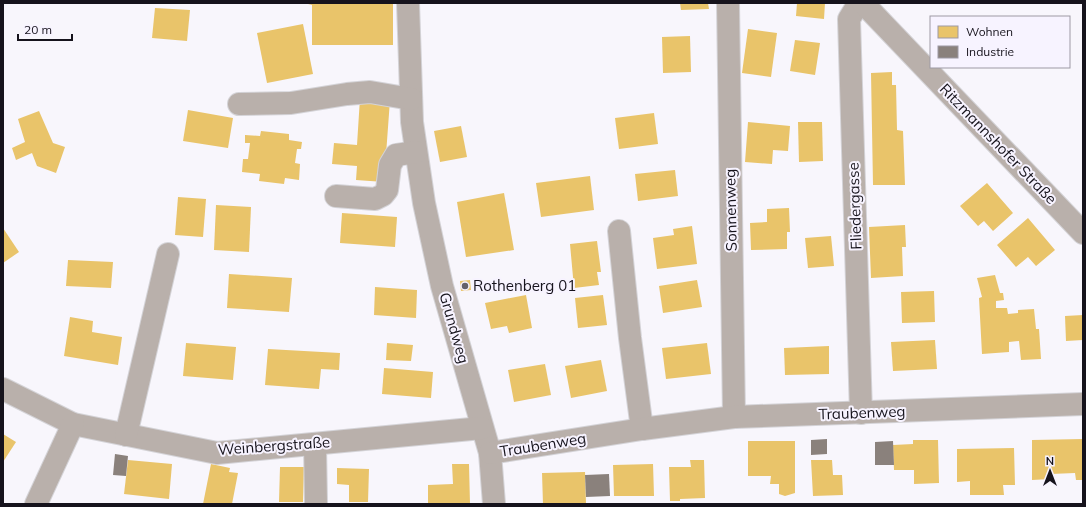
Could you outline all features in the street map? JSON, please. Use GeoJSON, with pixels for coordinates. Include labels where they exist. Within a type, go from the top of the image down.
{"type":"FeatureCollection","features":[{"type":"Feature","properties":{"kind":"street","name":"Grundweg"},"geometry":{"type":"LineString","coordinates":[[408,3],[412,122],[424,203],[442,286],[490,453],[494,504]]}},
{"type":"Feature","properties":{"kind":"street","name":"Sonnenweg"},"geometry":{"type":"LineString","coordinates":[[728,3],[734,417]]}},
{"type":"Feature","properties":{"kind":"street","name":"Fliedergasse"},"geometry":{"type":"LineString","coordinates":[[859,3],[849,19],[861,413]]}},
{"type":"Feature","properties":{"kind":"street","name":"Ritzmannshofer Straße"},"geometry":{"type":"LineString","coordinates":[[863,3],[1083,233]]}},
{"type":"Feature","properties":{"kind":"street"},"geometry":{"type":"LineString","coordinates":[[239,104],[291,103],[370,92],[411,99]]}},
{"type":"Feature","properties":{"kind":"street"},"geometry":{"type":"LineString","coordinates":[[336,196],[375,199],[384,195],[387,190],[392,160],[396,155],[416,152]]}},
{"type":"Feature","properties":{"kind":"street"},"geometry":{"type":"LineString","coordinates":[[619,231],[630,338],[642,429]]}},
{"type":"Feature","properties":{"kind":"street"},"geometry":{"type":"LineString","coordinates":[[126,435],[168,254]]}},
{"type":"Feature","properties":{"kind":"street","name":"Weinbergstraße"},"geometry":{"type":"LineString","coordinates":[[3,389],[73,424],[217,453],[482,428]]}},
{"type":"Feature","properties":{"kind":"street","name":"Traubenweg"},"geometry":{"type":"LineString","coordinates":[[490,453],[642,429],[734,417],[1083,404]]}},
{"type":"Feature","properties":{"kind":"street"},"geometry":{"type":"LineString","coordinates":[[36,504],[73,424]]}},
{"type":"Feature","properties":{"kind":"street"},"geometry":{"type":"LineString","coordinates":[[315,444],[316,504]]}},
{"type":"Feature","properties":{"kind":"building: Wohnen"},"geometry":{"type":"Polygon","coordinates":[[[304,3],[393,3],[393,45],[312,45],[312,5],[304,3]]]}},
{"type":"Feature","properties":{"kind":"building: Wohnen"},"geometry":{"type":"Polygon","coordinates":[[[680,3],[708,3],[709,9],[681,10],[680,3]]]}},
{"type":"Feature","properties":{"kind":"building: Wohnen"},"geometry":{"type":"Polygon","coordinates":[[[797,3],[825,3],[824,19],[796,16],[797,3]]]}},
{"type":"Feature","properties":{"kind":"building: Wohnen"},"geometry":{"type":"Polygon","coordinates":[[[155,8],[190,10],[187,41],[152,38],[155,8]]]}},
{"type":"Feature","properties":{"kind":"building: Wohnen"},"geometry":{"type":"Polygon","coordinates":[[[303,24],[313,74],[267,83],[257,33],[303,24]]]}},
{"type":"Feature","properties":{"kind":"building: Wohnen"},"geometry":{"type":"Polygon","coordinates":[[[748,29],[777,33],[771,77],[742,73],[748,29]]]}},
{"type":"Feature","properties":{"kind":"building: Wohnen"},"geometry":{"type":"Polygon","coordinates":[[[690,36],[691,72],[663,73],[662,37],[690,36]]]}},
{"type":"Feature","properties":{"kind":"building: Wohnen"},"geometry":{"type":"Polygon","coordinates":[[[795,40],[820,43],[815,75],[790,71],[795,40]]]}},
{"type":"Feature","properties":{"kind":"building: Wohnen"},"geometry":{"type":"Polygon","coordinates":[[[892,72],[892,85],[896,85],[897,130],[903,131],[905,185],[873,185],[871,73],[892,72]]]}},
{"type":"Feature","properties":{"kind":"building: Wohnen"},"geometry":{"type":"Polygon","coordinates":[[[360,98],[390,100],[384,182],[356,180],[357,166],[332,164],[334,143],[357,145],[360,98]]]}},
{"type":"Feature","properties":{"kind":"building: Wohnen"},"geometry":{"type":"Polygon","coordinates":[[[188,110],[233,118],[228,148],[183,141],[188,110]]]}},
{"type":"Feature","properties":{"kind":"building: Wohnen"},"geometry":{"type":"Polygon","coordinates":[[[39,111],[53,143],[65,147],[56,173],[37,166],[32,153],[16,160],[12,148],[25,142],[18,119],[39,111]]]}},
{"type":"Feature","properties":{"kind":"building: Wohnen"},"geometry":{"type":"Polygon","coordinates":[[[654,113],[658,144],[619,149],[615,118],[654,113]]]}},
{"type":"Feature","properties":{"kind":"building: Wohnen"},"geometry":{"type":"Polygon","coordinates":[[[748,122],[790,126],[788,151],[773,150],[772,164],[745,162],[748,122]]]}},
{"type":"Feature","properties":{"kind":"building: Wohnen"},"geometry":{"type":"Polygon","coordinates":[[[798,122],[822,122],[823,161],[799,162],[798,122]]]}},
{"type":"Feature","properties":{"kind":"building: Wohnen"},"geometry":{"type":"Polygon","coordinates":[[[461,126],[467,157],[440,162],[434,131],[461,126]]]}},
{"type":"Feature","properties":{"kind":"building: Wohnen"},"geometry":{"type":"Polygon","coordinates":[[[261,131],[289,134],[289,140],[302,142],[301,149],[297,149],[295,163],[300,164],[299,180],[285,178],[284,184],[259,181],[260,174],[242,172],[243,159],[248,159],[250,143],[245,143],[245,135],[260,136],[261,131]]]}},
{"type":"Feature","properties":{"kind":"building: Wohnen"},"geometry":{"type":"Polygon","coordinates":[[[675,170],[678,196],[638,201],[635,174],[675,170]]]}},
{"type":"Feature","properties":{"kind":"building: Wohnen"},"geometry":{"type":"Polygon","coordinates":[[[590,176],[594,210],[541,217],[536,183],[590,176]]]}},
{"type":"Feature","properties":{"kind":"building: Wohnen"},"geometry":{"type":"Polygon","coordinates":[[[987,183],[1013,213],[993,231],[984,221],[978,226],[960,206],[987,183]]]}},
{"type":"Feature","properties":{"kind":"building: Wohnen"},"geometry":{"type":"Polygon","coordinates":[[[504,193],[514,250],[466,257],[457,202],[504,193]]]}},
{"type":"Feature","properties":{"kind":"building: Wohnen"},"geometry":{"type":"Polygon","coordinates":[[[178,197],[206,199],[203,237],[175,235],[178,197]]]}},
{"type":"Feature","properties":{"kind":"building: Wohnen"},"geometry":{"type":"Polygon","coordinates":[[[216,205],[251,207],[249,252],[214,250],[216,205]]]}},
{"type":"Feature","properties":{"kind":"building: Wohnen"},"geometry":{"type":"Polygon","coordinates":[[[789,208],[790,232],[787,232],[787,249],[751,250],[750,223],[767,222],[767,209],[789,208]]]}},
{"type":"Feature","properties":{"kind":"building: Wohnen"},"geometry":{"type":"Polygon","coordinates":[[[342,213],[397,217],[395,247],[340,243],[342,213]]]}},
{"type":"Feature","properties":{"kind":"building: Wohnen"},"geometry":{"type":"Polygon","coordinates":[[[1028,218],[1055,250],[1036,266],[1028,257],[1016,267],[997,245],[1028,218]]]}},
{"type":"Feature","properties":{"kind":"building: Wohnen"},"geometry":{"type":"Polygon","coordinates":[[[905,225],[906,247],[902,247],[903,276],[871,278],[869,227],[905,225]]]}},
{"type":"Feature","properties":{"kind":"building: Wohnen"},"geometry":{"type":"Polygon","coordinates":[[[692,226],[697,264],[657,269],[653,238],[674,235],[673,229],[692,226]]]}},
{"type":"Feature","properties":{"kind":"building: Wohnen"},"geometry":{"type":"Polygon","coordinates":[[[3,228],[19,252],[3,263],[3,228]]]}},
{"type":"Feature","properties":{"kind":"building: Wohnen"},"geometry":{"type":"Polygon","coordinates":[[[831,236],[834,266],[808,268],[805,238],[831,236]]]}},
{"type":"Feature","properties":{"kind":"building: Wohnen"},"geometry":{"type":"Polygon","coordinates":[[[597,241],[601,272],[597,272],[599,285],[574,288],[570,244],[597,241]]]}},
{"type":"Feature","properties":{"kind":"building: Wohnen"},"geometry":{"type":"Polygon","coordinates":[[[68,260],[113,262],[111,288],[66,286],[68,260]]]}},
{"type":"Feature","properties":{"kind":"building: Wohnen"},"geometry":{"type":"Polygon","coordinates":[[[229,274],[292,278],[289,312],[227,308],[229,274]]]}},
{"type":"Feature","properties":{"kind":"building: Wohnen"},"geometry":{"type":"Polygon","coordinates":[[[995,275],[1000,293],[1003,293],[1004,300],[996,301],[996,308],[1007,308],[1008,314],[1018,313],[1018,310],[1034,309],[1036,329],[1039,329],[1041,359],[1021,360],[1019,341],[1009,342],[1009,352],[982,354],[979,298],[982,297],[977,278],[995,275]]]}},
{"type":"Feature","properties":{"kind":"building: Wohnen","name":"Rothenberg 01"},"geometry":{"type":"Polygon","coordinates":[[[470,280],[471,290],[461,291],[460,281],[470,280]]]}},
{"type":"Feature","properties":{"kind":"building: Wohnen"},"geometry":{"type":"Polygon","coordinates":[[[697,280],[702,307],[663,313],[659,286],[697,280]]]}},
{"type":"Feature","properties":{"kind":"building: Wohnen"},"geometry":{"type":"Polygon","coordinates":[[[375,287],[417,290],[416,318],[374,315],[375,287]]]}},
{"type":"Feature","properties":{"kind":"building: Wohnen"},"geometry":{"type":"Polygon","coordinates":[[[934,291],[935,322],[902,323],[901,292],[934,291]]]}},
{"type":"Feature","properties":{"kind":"building: Wohnen"},"geometry":{"type":"Polygon","coordinates":[[[526,295],[532,328],[509,333],[507,326],[491,329],[485,303],[526,295]]]}},
{"type":"Feature","properties":{"kind":"building: Wohnen"},"geometry":{"type":"Polygon","coordinates":[[[603,295],[607,325],[578,328],[575,298],[603,295]]]}},
{"type":"Feature","properties":{"kind":"building: Wohnen"},"geometry":{"type":"Polygon","coordinates":[[[1083,315],[1083,340],[1066,341],[1065,316],[1083,315]]]}},
{"type":"Feature","properties":{"kind":"building: Wohnen"},"geometry":{"type":"Polygon","coordinates":[[[70,317],[93,321],[92,332],[122,337],[118,365],[64,356],[70,317]]]}},
{"type":"Feature","properties":{"kind":"building: Wohnen"},"geometry":{"type":"Polygon","coordinates":[[[935,340],[937,369],[893,371],[891,342],[935,340]]]}},
{"type":"Feature","properties":{"kind":"building: Wohnen"},"geometry":{"type":"Polygon","coordinates":[[[186,343],[236,347],[233,380],[183,376],[186,343]]]}},
{"type":"Feature","properties":{"kind":"building: Wohnen"},"geometry":{"type":"Polygon","coordinates":[[[387,343],[413,345],[411,361],[386,360],[387,343]]]}},
{"type":"Feature","properties":{"kind":"building: Wohnen"},"geometry":{"type":"Polygon","coordinates":[[[707,343],[711,374],[666,379],[662,348],[707,343]]]}},
{"type":"Feature","properties":{"kind":"building: Wohnen"},"geometry":{"type":"Polygon","coordinates":[[[829,346],[829,374],[785,375],[784,348],[829,346]]]}},
{"type":"Feature","properties":{"kind":"building: Wohnen"},"geometry":{"type":"Polygon","coordinates":[[[268,349],[340,353],[339,370],[321,369],[319,389],[265,385],[268,349]]]}},
{"type":"Feature","properties":{"kind":"building: Wohnen"},"geometry":{"type":"Polygon","coordinates":[[[601,360],[607,391],[571,398],[565,366],[601,360]]]}},
{"type":"Feature","properties":{"kind":"building: Wohnen"},"geometry":{"type":"Polygon","coordinates":[[[545,364],[551,395],[514,402],[508,370],[545,364]]]}},
{"type":"Feature","properties":{"kind":"building: Wohnen"},"geometry":{"type":"Polygon","coordinates":[[[384,368],[433,372],[431,398],[382,394],[384,368]]]}},
{"type":"Feature","properties":{"kind":"building: Wohnen"},"geometry":{"type":"Polygon","coordinates":[[[3,434],[16,442],[3,462],[3,434]]]}},
{"type":"Feature","properties":{"kind":"building: Wohnen"},"geometry":{"type":"Polygon","coordinates":[[[1083,439],[1083,480],[1076,480],[1075,473],[1051,474],[1051,479],[1032,480],[1032,440],[1083,439]]]}},
{"type":"Feature","properties":{"kind":"building: Wohnen"},"geometry":{"type":"Polygon","coordinates":[[[913,440],[938,440],[939,483],[914,484],[914,470],[894,470],[893,445],[913,444],[913,440]]]}},
{"type":"Feature","properties":{"kind":"building: Wohnen"},"geometry":{"type":"Polygon","coordinates":[[[748,441],[795,441],[795,493],[785,496],[779,494],[779,484],[770,484],[771,476],[748,476],[748,441]]]}},
{"type":"Feature","properties":{"kind":"building: Wohnen"},"geometry":{"type":"Polygon","coordinates":[[[1014,448],[1015,485],[1003,485],[1004,495],[970,495],[970,481],[957,482],[957,449],[1014,448]]]}},
{"type":"Feature","properties":{"kind":"building: Wohnen"},"geometry":{"type":"Polygon","coordinates":[[[128,460],[172,464],[169,499],[124,494],[128,460]]]}},
{"type":"Feature","properties":{"kind":"building: Wohnen"},"geometry":{"type":"Polygon","coordinates":[[[690,460],[704,460],[705,498],[670,501],[669,467],[691,467],[690,460]]]}},
{"type":"Feature","properties":{"kind":"building: Wohnen"},"geometry":{"type":"Polygon","coordinates":[[[811,460],[832,460],[833,475],[842,475],[843,495],[813,496],[811,460]]]}},
{"type":"Feature","properties":{"kind":"building: Wohnen"},"geometry":{"type":"Polygon","coordinates":[[[211,464],[230,468],[229,472],[238,473],[232,504],[203,504],[211,464]]]}},
{"type":"Feature","properties":{"kind":"building: Wohnen"},"geometry":{"type":"Polygon","coordinates":[[[452,464],[469,464],[470,504],[428,504],[428,485],[453,484],[452,464]]]}},
{"type":"Feature","properties":{"kind":"building: Wohnen"},"geometry":{"type":"Polygon","coordinates":[[[653,464],[654,496],[614,496],[613,465],[653,464]]]}},
{"type":"Feature","properties":{"kind":"building: Wohnen"},"geometry":{"type":"Polygon","coordinates":[[[280,467],[304,467],[303,502],[279,502],[280,467]]]}},
{"type":"Feature","properties":{"kind":"building: Wohnen"},"geometry":{"type":"Polygon","coordinates":[[[337,468],[369,469],[368,502],[349,502],[349,485],[337,484],[337,468]]]}},
{"type":"Feature","properties":{"kind":"building: Wohnen"},"geometry":{"type":"Polygon","coordinates":[[[585,472],[586,504],[543,504],[542,473],[585,472]]]}},
{"type":"Feature","properties":{"kind":"building: Industrie"},"geometry":{"type":"Polygon","coordinates":[[[827,439],[827,454],[811,455],[811,440],[827,439]]]}},
{"type":"Feature","properties":{"kind":"building: Industrie"},"geometry":{"type":"Polygon","coordinates":[[[893,441],[894,465],[875,465],[875,442],[893,441]]]}},
{"type":"Feature","properties":{"kind":"building: Industrie"},"geometry":{"type":"Polygon","coordinates":[[[115,454],[128,456],[126,476],[113,475],[115,454]]]}},
{"type":"Feature","properties":{"kind":"building: Industrie"},"geometry":{"type":"Polygon","coordinates":[[[609,474],[610,496],[586,497],[585,475],[609,474]]]}},
{"type":"Feature","properties":{"kind":"place","name":"Rothenberg 01"},"geometry":{"type":"Point","coordinates":[465,286]}}]}
